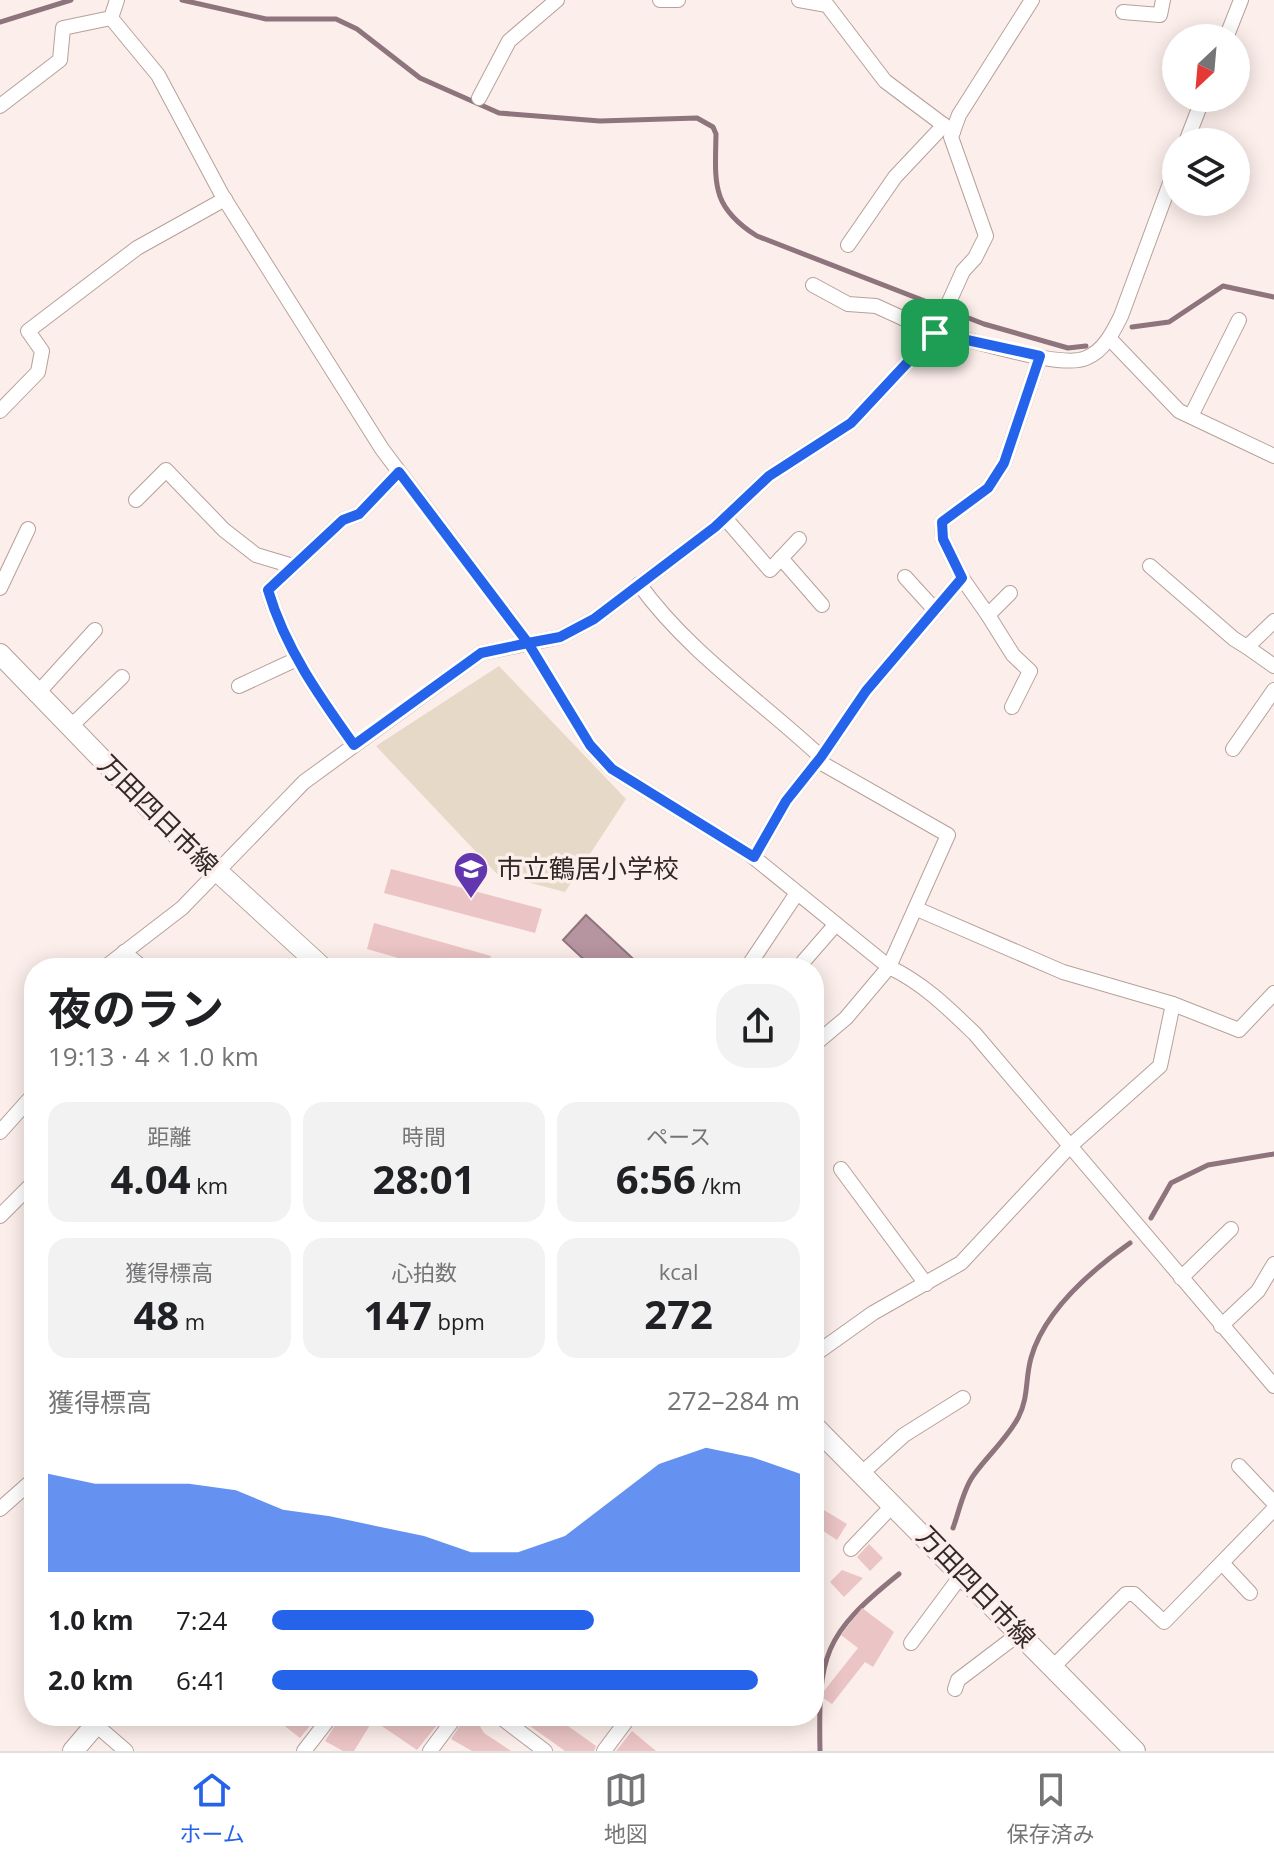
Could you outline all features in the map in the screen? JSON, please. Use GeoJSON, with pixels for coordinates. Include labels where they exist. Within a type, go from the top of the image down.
{"type":"FeatureCollection","features":[{"type":"Feature","properties":{"kind":"main road","name":"万田四日市線"},"geometry":{"type":"LineString","coordinates":[[0,654],[36,695],[214,872],[312,958]]}},
{"type":"Feature","properties":{"kind":"main road","name":"万田四日市線"},"geometry":{"type":"LineString","coordinates":[[824,1436],[963,1573],[1135,1751]]}},
{"type":"Feature","properties":{"kind":"main road"},"geometry":{"type":"LineString","coordinates":[[73,1751],[95,1726]]}},
{"type":"Feature","properties":{"kind":"street"},"geometry":{"type":"LineString","coordinates":[[111,18],[117,0]]}},
{"type":"Feature","properties":{"kind":"street"},"geometry":{"type":"LineString","coordinates":[[479,98],[509,41],[557,0]]}},
{"type":"Feature","properties":{"kind":"street"},"geometry":{"type":"LineString","coordinates":[[660,0],[678,0]]}},
{"type":"Feature","properties":{"kind":"street"},"geometry":{"type":"LineString","coordinates":[[116,958],[182,908],[304,782],[481,653],[560,637],[583,625],[725,518],[769,476],[851,423],[935,333],[963,271],[975,258],[986,236],[948,128],[885,81],[827,5],[799,0]]}},
{"type":"Feature","properties":{"kind":"street"},"geometry":{"type":"LineString","coordinates":[[848,245],[895,177],[959,115],[1032,0]]}},
{"type":"Feature","properties":{"kind":"street"},"geometry":{"type":"LineString","coordinates":[[1123,12],[1160,15],[1163,0]]}},
{"type":"Feature","properties":{"kind":"street"},"geometry":{"type":"LineString","coordinates":[[1232,24],[1241,0]]}},
{"type":"Feature","properties":{"kind":"street"},"geometry":{"type":"LineString","coordinates":[[0,106],[60,60],[63,28],[111,18]]}},
{"type":"Feature","properties":{"kind":"street"},"geometry":{"type":"LineString","coordinates":[[111,18],[158,75],[225,199],[399,472],[528,643],[590,745],[612,769],[754,857],[889,967],[912,978],[975,1034],[1274,1386]]}},
{"type":"Feature","properties":{"kind":"street"},"geometry":{"type":"LineString","coordinates":[[0,411],[38,372],[42,351],[28,331],[137,248],[225,199]]}},
{"type":"Feature","properties":{"kind":"street"},"geometry":{"type":"LineString","coordinates":[[813,285],[848,304],[876,306],[935,333],[1063,360],[1086,359],[1110,339],[1162,211]]}},
{"type":"Feature","properties":{"kind":"street"},"geometry":{"type":"LineString","coordinates":[[1191,416],[1239,320]]}},
{"type":"Feature","properties":{"kind":"street"},"geometry":{"type":"LineString","coordinates":[[1110,339],[1179,411],[1274,456]]}},
{"type":"Feature","properties":{"kind":"street"},"geometry":{"type":"LineString","coordinates":[[1012,707],[1030,671],[1013,655],[962,578],[943,539],[942,522],[988,488],[1004,463],[1040,356]]}},
{"type":"Feature","properties":{"kind":"street"},"geometry":{"type":"LineString","coordinates":[[136,500],[166,470],[224,530],[256,555],[293,566]]}},
{"type":"Feature","properties":{"kind":"street"},"geometry":{"type":"LineString","coordinates":[[354,745],[277,623],[268,590],[343,520],[359,514],[399,472]]}},
{"type":"Feature","properties":{"kind":"street"},"geometry":{"type":"LineString","coordinates":[[725,518],[770,570],[799,539]]}},
{"type":"Feature","properties":{"kind":"street"},"geometry":{"type":"LineString","coordinates":[[0,588],[28,529]]}},
{"type":"Feature","properties":{"kind":"street"},"geometry":{"type":"LineString","coordinates":[[781,558],[822,605]]}},
{"type":"Feature","properties":{"kind":"street"},"geometry":{"type":"LineString","coordinates":[[1150,566],[1234,639],[1274,666]]}},
{"type":"Feature","properties":{"kind":"street"},"geometry":{"type":"LineString","coordinates":[[905,577],[935,610]]}},
{"type":"Feature","properties":{"kind":"street"},"geometry":{"type":"LineString","coordinates":[[754,857],[786,801],[820,759],[866,691],[962,578]]}},
{"type":"Feature","properties":{"kind":"street"},"geometry":{"type":"LineString","coordinates":[[639,584],[657,610],[700,653],[820,759],[948,835],[889,967],[846,1018],[824,1037]]}},
{"type":"Feature","properties":{"kind":"street"},"geometry":{"type":"LineString","coordinates":[[988,615],[1010,593]]}},
{"type":"Feature","properties":{"kind":"street"},"geometry":{"type":"LineString","coordinates":[[1247,647],[1274,621]]}},
{"type":"Feature","properties":{"kind":"street"},"geometry":{"type":"LineString","coordinates":[[36,695],[95,630]]}},
{"type":"Feature","properties":{"kind":"street"},"geometry":{"type":"LineString","coordinates":[[239,686],[297,659]]}},
{"type":"Feature","properties":{"kind":"street"},"geometry":{"type":"LineString","coordinates":[[69,728],[122,677]]}},
{"type":"Feature","properties":{"kind":"street"},"geometry":{"type":"LineString","coordinates":[[1233,749],[1274,690]]}},
{"type":"Feature","properties":{"kind":"street"},"geometry":{"type":"LineString","coordinates":[[754,958],[797,893]]}},
{"type":"Feature","properties":{"kind":"street"},"geometry":{"type":"LineString","coordinates":[[917,909],[1063,972],[1173,1004],[1239,1030],[1274,993]]}},
{"type":"Feature","properties":{"kind":"street"},"geometry":{"type":"LineString","coordinates":[[806,958],[836,924]]}},
{"type":"Feature","properties":{"kind":"street"},"geometry":{"type":"LineString","coordinates":[[124,952],[131,958]]}},
{"type":"Feature","properties":{"kind":"street"},"geometry":{"type":"LineString","coordinates":[[824,1348],[873,1313],[961,1263],[1069,1147],[1160,1066],[1173,1004]]}},
{"type":"Feature","properties":{"kind":"street"},"geometry":{"type":"LineString","coordinates":[[0,1132],[24,1105]]}},
{"type":"Feature","properties":{"kind":"street"},"geometry":{"type":"LineString","coordinates":[[841,1169],[926,1284]]}},
{"type":"Feature","properties":{"kind":"street"},"geometry":{"type":"LineString","coordinates":[[0,1216],[24,1192]]}},
{"type":"Feature","properties":{"kind":"street"},"geometry":{"type":"LineString","coordinates":[[1181,1278],[1231,1229]]}},
{"type":"Feature","properties":{"kind":"street"},"geometry":{"type":"LineString","coordinates":[[1221,1326],[1258,1291],[1274,1264]]}},
{"type":"Feature","properties":{"kind":"street"},"geometry":{"type":"LineString","coordinates":[[862,1473],[904,1435],[963,1398]]}},
{"type":"Feature","properties":{"kind":"street"},"geometry":{"type":"LineString","coordinates":[[1053,1667],[1126,1594],[1134,1594],[1164,1622],[1222,1563],[1274,1506],[1239,1466]]}},
{"type":"Feature","properties":{"kind":"street"},"geometry":{"type":"LineString","coordinates":[[0,1509],[24,1488]]}},
{"type":"Feature","properties":{"kind":"street"},"geometry":{"type":"LineString","coordinates":[[851,1549],[894,1504]]}},
{"type":"Feature","properties":{"kind":"street"},"geometry":{"type":"LineString","coordinates":[[1222,1563],[1250,1593]]}},
{"type":"Feature","properties":{"kind":"street"},"geometry":{"type":"LineString","coordinates":[[911,1643],[963,1573]]}},
{"type":"Feature","properties":{"kind":"street"},"geometry":{"type":"LineString","coordinates":[[955,1689],[958,1680],[1020,1633]]}},
{"type":"Feature","properties":{"kind":"street"},"geometry":{"type":"LineString","coordinates":[[105,1726],[126,1751]]}},
{"type":"Feature","properties":{"kind":"street"},"geometry":{"type":"LineString","coordinates":[[304,1751],[323,1726]]}},
{"type":"Feature","properties":{"kind":"street"},"geometry":{"type":"LineString","coordinates":[[430,1751],[449,1726]]}},
{"type":"Feature","properties":{"kind":"street"},"geometry":{"type":"LineString","coordinates":[[512,1726],[545,1751]]}},
{"type":"Feature","properties":{"kind":"street"},"geometry":{"type":"LineString","coordinates":[[604,1751],[623,1726]]}},
{"type":"Feature","properties":{"kind":"shaded area"},"geometry":{"type":"Polygon","coordinates":[[[499,666],[626,799],[565,892],[497,874],[376,746],[499,666]]]}},
{"type":"Feature","properties":{"kind":"shaded area"},"geometry":{"type":"Polygon","coordinates":[[[586,915],[632,958],[582,958],[563,940],[586,915]]]}},
{"type":"Feature","properties":{"kind":"building"},"geometry":{"type":"Polygon","coordinates":[[[391,869],[542,909],[535,933],[384,893],[391,869]]]}},
{"type":"Feature","properties":{"kind":"building"},"geometry":{"type":"Polygon","coordinates":[[[374,923],[491,956],[398,958],[367,949],[374,923]]]}},
{"type":"Feature","properties":{"kind":"building"},"geometry":{"type":"Polygon","coordinates":[[[824,1510],[847,1524],[837,1540],[824,1532],[824,1510]]]}},
{"type":"Feature","properties":{"kind":"building"},"geometry":{"type":"Polygon","coordinates":[[[869,1544],[883,1558],[870,1571],[857,1557],[869,1544]]]}},
{"type":"Feature","properties":{"kind":"building"},"geometry":{"type":"Polygon","coordinates":[[[842,1570],[863,1578],[844,1597],[830,1582],[842,1570]]]}},
{"type":"Feature","properties":{"kind":"building"},"geometry":{"type":"Polygon","coordinates":[[[862,1608],[894,1632],[873,1667],[865,1662],[832,1704],[824,1699],[824,1691],[858,1648],[841,1635],[862,1608]]]}},
{"type":"Feature","properties":{"kind":"building"},"geometry":{"type":"Polygon","coordinates":[[[285,1726],[310,1726],[300,1738],[285,1726]]]}},
{"type":"Feature","properties":{"kind":"building"},"geometry":{"type":"Polygon","coordinates":[[[335,1726],[369,1726],[354,1751],[343,1751],[325,1741],[335,1726]]]}},
{"type":"Feature","properties":{"kind":"building"},"geometry":{"type":"Polygon","coordinates":[[[382,1726],[436,1726],[417,1750],[382,1726]]]}},
{"type":"Feature","properties":{"kind":"building"},"geometry":{"type":"Polygon","coordinates":[[[459,1726],[480,1726],[484,1733],[511,1751],[472,1751],[451,1739],[459,1726]]]}},
{"type":"Feature","properties":{"kind":"building"},"geometry":{"type":"Polygon","coordinates":[[[530,1726],[568,1726],[596,1746],[594,1751],[565,1751],[530,1726]]]}},
{"type":"Feature","properties":{"kind":"building"},"geometry":{"type":"Polygon","coordinates":[[[632,1731],[656,1751],[616,1751],[632,1731]]]}},
{"type":"Feature","properties":{"kind":"waterway"},"geometry":{"type":"LineString","coordinates":[[0,22],[71,0]]}},
{"type":"Feature","properties":{"kind":"waterway"},"geometry":{"type":"LineString","coordinates":[[182,0],[266,19],[336,19],[357,29],[420,78],[499,113],[600,121],[697,118],[713,127],[716,134],[716,181],[724,204],[731,215],[757,236],[984,324],[1068,348],[1086,346]]}},
{"type":"Feature","properties":{"kind":"waterway"},"geometry":{"type":"LineString","coordinates":[[1132,327],[1169,322],[1223,286],[1274,297]]}},
{"type":"Feature","properties":{"kind":"waterway"},"geometry":{"type":"LineString","coordinates":[[1151,1218],[1171,1183],[1208,1165],[1274,1154]]}},
{"type":"Feature","properties":{"kind":"waterway"},"geometry":{"type":"LineString","coordinates":[[953,1528],[970,1482],[1018,1418],[1024,1403],[1031,1358],[1047,1324],[1085,1279],[1130,1243]]}},
{"type":"Feature","properties":{"kind":"waterway"},"geometry":{"type":"LineString","coordinates":[[824,1669],[840,1631],[854,1614],[899,1574]]}},
{"type":"Feature","properties":{"kind":"waterway"},"geometry":{"type":"LineString","coordinates":[[820,1726],[820,1751]]}},
{"type":"Feature","properties":{"kind":"place","name":"市立鶴居小学校"},"geometry":{"type":"Point","coordinates":[471,900]}},
{"type":"Feature","properties":{"kind":"route"},"geometry":{"type":"LineString","coordinates":[[935,333],[851,423],[769,476],[715,527],[594,619],[560,637],[528,643],[399,472],[359,514],[343,520],[268,590],[277,623],[324,702],[354,745],[481,653],[528,643],[590,745],[612,769],[754,857],[786,801],[821,757],[866,691],[962,578],[943,539],[942,522],[988,488],[1004,463],[1040,356],[956,335],[935,333]]}}]}
